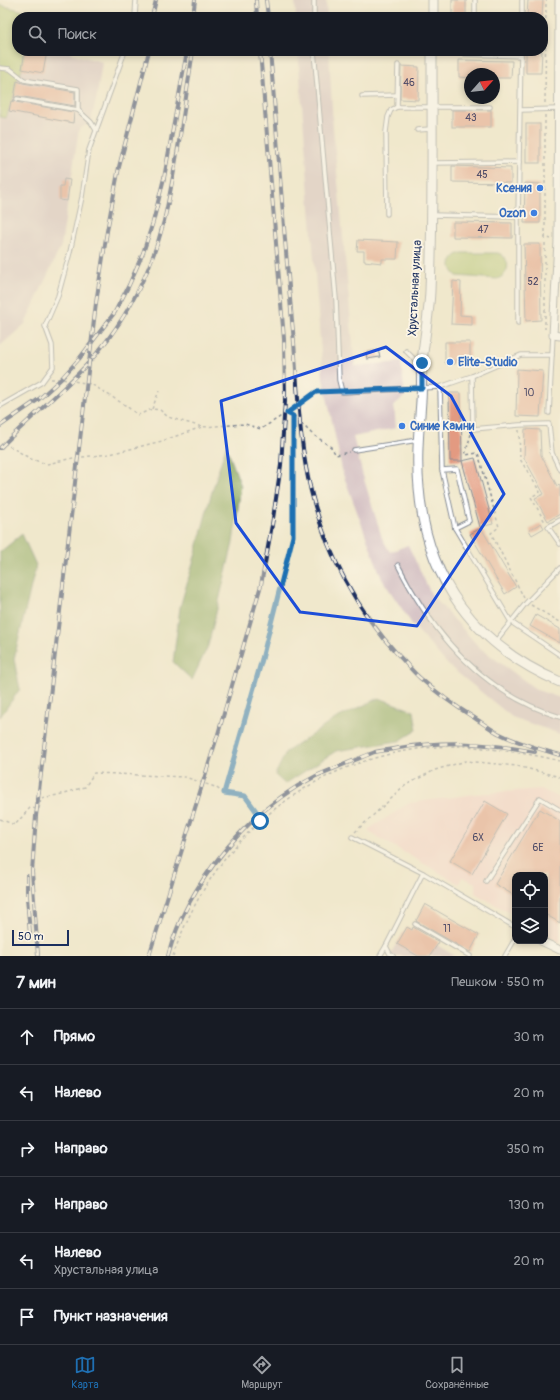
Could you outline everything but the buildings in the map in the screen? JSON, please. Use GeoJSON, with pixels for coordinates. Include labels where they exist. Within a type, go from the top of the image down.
{"type":"FeatureCollection","features":[{"type":"Feature","properties":{"kind":"street"},"geometry":{"type":"LineString","coordinates":[[432,12],[433,0]]}},
{"type":"Feature","properties":{"kind":"street"},"geometry":{"type":"LineString","coordinates":[[557,335],[559,0]]}},
{"type":"Feature","properties":{"kind":"street","name":"Хрустальная улица"},"geometry":{"type":"LineString","coordinates":[[432,56],[430,290],[422,363],[422,388],[418,440],[419,490],[422,511],[431,549],[459,604],[472,622],[494,642],[519,661],[560,682]]}},
{"type":"Feature","properties":{"kind":"street"},"geometry":{"type":"LineString","coordinates":[[547,944],[560,950]]}},
{"type":"Feature","properties":{"kind":"lane"},"geometry":{"type":"LineString","coordinates":[[135,12],[136,0]]}},
{"type":"Feature","properties":{"kind":"lane"},"geometry":{"type":"LineString","coordinates":[[314,0],[314,12]]}},
{"type":"Feature","properties":{"kind":"lane"},"geometry":{"type":"LineString","coordinates":[[475,0],[475,12]]}},
{"type":"Feature","properties":{"kind":"lane"},"geometry":{"type":"LineString","coordinates":[[522,0],[522,12]]}},
{"type":"Feature","properties":{"kind":"lane"},"geometry":{"type":"LineString","coordinates":[[0,406],[42,382],[53,367],[52,345],[45,326],[58,296],[70,252],[82,197],[89,150],[123,56]]}},
{"type":"Feature","properties":{"kind":"lane"},"geometry":{"type":"LineString","coordinates":[[314,56],[336,299],[339,380],[342,392],[440,387],[472,376],[521,355],[552,355]]}},
{"type":"Feature","properties":{"kind":"lane"},"geometry":{"type":"LineString","coordinates":[[518,323],[521,56]]}},
{"type":"Feature","properties":{"kind":"lane"},"geometry":{"type":"LineString","coordinates":[[397,108],[398,65]]}},
{"type":"Feature","properties":{"kind":"lane"},"geometry":{"type":"LineString","coordinates":[[0,68],[10,69],[24,80],[78,89],[78,110]]}},
{"type":"Feature","properties":{"kind":"lane"},"geometry":{"type":"LineString","coordinates":[[362,96],[397,95]]}},
{"type":"Feature","properties":{"kind":"lane"},"geometry":{"type":"LineString","coordinates":[[17,99],[78,110],[96,130]]}},
{"type":"Feature","properties":{"kind":"lane"},"geometry":{"type":"LineString","coordinates":[[388,214],[386,132],[388,117],[391,110],[397,108],[490,107]]}},
{"type":"Feature","properties":{"kind":"lane"},"geometry":{"type":"LineString","coordinates":[[521,110],[558,109]]}},
{"type":"Feature","properties":{"kind":"lane"},"geometry":{"type":"LineString","coordinates":[[417,130],[431,129]]}},
{"type":"Feature","properties":{"kind":"lane"},"geometry":{"type":"LineString","coordinates":[[431,162],[519,162]]}},
{"type":"Feature","properties":{"kind":"lane"},"geometry":{"type":"LineString","coordinates":[[431,215],[518,217]]}},
{"type":"Feature","properties":{"kind":"lane"},"geometry":{"type":"LineString","coordinates":[[549,413],[552,355],[557,335]]}},
{"type":"Feature","properties":{"kind":"lane"},"geometry":{"type":"LineString","coordinates":[[406,351],[414,359],[422,363]]}},
{"type":"Feature","properties":{"kind":"lane"},"geometry":{"type":"LineString","coordinates":[[472,376],[473,429],[549,424],[552,453],[560,470]]}},
{"type":"Feature","properties":{"kind":"lane"},"geometry":{"type":"LineString","coordinates":[[440,387],[442,470],[455,528],[511,622],[560,655]]}},
{"type":"Feature","properties":{"kind":"lane"},"geometry":{"type":"LineString","coordinates":[[354,450],[418,440]]}},
{"type":"Feature","properties":{"kind":"lane"},"geometry":{"type":"LineString","coordinates":[[442,470],[456,469],[469,521],[455,528]]}},
{"type":"Feature","properties":{"kind":"lane"},"geometry":{"type":"LineString","coordinates":[[560,520],[548,527],[560,544]]}},
{"type":"Feature","properties":{"kind":"lane"},"geometry":{"type":"LineString","coordinates":[[398,565],[412,592],[445,639],[473,668],[508,695],[544,712],[560,717]]}},
{"type":"Feature","properties":{"kind":"lane"},"geometry":{"type":"LineString","coordinates":[[494,642],[526,603],[560,568]]}},
{"type":"Feature","properties":{"kind":"lane"},"geometry":{"type":"LineString","coordinates":[[486,882],[540,798],[560,810]]}},
{"type":"Feature","properties":{"kind":"lane"},"geometry":{"type":"LineString","coordinates":[[352,837],[423,873],[512,924]]}},
{"type":"Feature","properties":{"kind":"lane"},"geometry":{"type":"LineString","coordinates":[[380,956],[423,873]]}},
{"type":"Feature","properties":{"kind":"lane"},"geometry":{"type":"LineString","coordinates":[[415,924],[470,956]]}},
{"type":"Feature","properties":{"kind":"lane"},"geometry":{"type":"LineString","coordinates":[[505,956],[512,944]]}},
{"type":"Feature","properties":{"kind":"lane"},"geometry":{"type":"LineString","coordinates":[[386,946],[390,954],[393,956]]}},
{"type":"Feature","properties":{"kind":"path"},"geometry":{"type":"LineString","coordinates":[[546,0],[546,12]]}},
{"type":"Feature","properties":{"kind":"path"},"geometry":{"type":"LineString","coordinates":[[545,56],[545,329]]}},
{"type":"Feature","properties":{"kind":"path"},"geometry":{"type":"LineString","coordinates":[[545,237],[558,241]]}},
{"type":"Feature","properties":{"kind":"path"},"geometry":{"type":"LineString","coordinates":[[42,382],[51,379],[61,379],[91,384],[138,415],[152,409],[160,410],[168,417],[202,427]]}},
{"type":"Feature","properties":{"kind":"path"},"geometry":{"type":"LineString","coordinates":[[152,409],[159,391]]}},
{"type":"Feature","properties":{"kind":"path"},"geometry":{"type":"LineString","coordinates":[[4,443],[31,459],[47,464],[73,458],[110,454],[162,441],[202,427],[245,424],[261,429],[287,413],[316,392],[342,392]]}},
{"type":"Feature","properties":{"kind":"path"},"geometry":{"type":"LineString","coordinates":[[287,413],[293,416],[311,433],[331,446],[336,455],[354,450]]}},
{"type":"Feature","properties":{"kind":"path"},"geometry":{"type":"LineString","coordinates":[[224,793],[262,659],[293,536],[293,416]]}},
{"type":"Feature","properties":{"kind":"path"},"geometry":{"type":"LineString","coordinates":[[519,425],[520,459],[540,492],[531,497],[548,527]]}},
{"type":"Feature","properties":{"kind":"path"},"geometry":{"type":"LineString","coordinates":[[473,429],[465,455],[478,454],[499,527],[491,533],[526,603],[560,622]]}},
{"type":"Feature","properties":{"kind":"path"},"geometry":{"type":"LineString","coordinates":[[172,956],[179,936],[206,885],[238,842],[262,819],[289,798],[332,773],[362,762],[398,752],[468,746],[529,754],[560,761]]}},
{"type":"Feature","properties":{"kind":"path"},"geometry":{"type":"LineString","coordinates":[[352,837],[355,832],[406,786],[435,770],[466,761],[517,766],[560,777]]}},
{"type":"Feature","properties":{"kind":"path"},"geometry":{"type":"LineString","coordinates":[[0,819],[15,825],[30,808],[39,809],[41,798],[85,786],[94,773],[185,777],[215,787],[224,793],[245,796],[262,819]]}},
{"type":"Feature","properties":{"kind":"highlighted area"},"geometry":{"type":"Polygon","coordinates":[[[386,347],[451,396],[504,494],[417,626],[300,612],[236,523],[221,401],[386,347]]]}},
{"type":"Feature","properties":{"kind":"shaded area"},"geometry":{"type":"Polygon","coordinates":[[[295,0],[326,0],[327,12],[296,12],[295,0]]]}},
{"type":"Feature","properties":{"kind":"shaded area"},"geometry":{"type":"Polygon","coordinates":[[[24,56],[81,56],[102,62],[91,122],[79,129],[61,246],[25,324],[0,346],[0,117],[6,118],[22,69],[24,56]]]}},
{"type":"Feature","properties":{"kind":"shaded area"},"geometry":{"type":"Polygon","coordinates":[[[298,56],[329,56],[333,128],[355,366],[401,362],[405,396],[394,405],[396,428],[353,437],[382,538],[390,552],[408,545],[431,594],[479,647],[537,690],[560,698],[560,734],[512,717],[448,665],[412,624],[382,579],[343,474],[323,378],[298,56]]]}},
{"type":"Feature","properties":{"kind":"shaded area"},"geometry":{"type":"Polygon","coordinates":[[[541,789],[560,798],[560,943],[548,936],[548,872],[512,872],[512,914],[475,893],[475,883],[462,877],[459,884],[369,832],[369,829],[409,803],[476,794],[541,789]]]}},
{"type":"Feature","properties":{"kind":"shaded area"},"geometry":{"type":"Polygon","coordinates":[[[407,927],[455,956],[389,956],[407,927]]]}},
{"type":"Feature","properties":{"kind":"green space"},"geometry":{"type":"Polygon","coordinates":[[[0,5],[28,12],[12,12],[12,56],[24,56],[22,69],[6,118],[0,117],[0,5]]]}},
{"type":"Feature","properties":{"kind":"green space"},"geometry":{"type":"Polygon","coordinates":[[[462,253],[498,253],[505,258],[508,266],[507,270],[502,277],[497,279],[457,276],[452,269],[451,263],[455,257],[462,253]]]}},
{"type":"Feature","properties":{"kind":"green space"},"geometry":{"type":"Polygon","coordinates":[[[226,446],[241,486],[233,543],[208,646],[192,680],[173,662],[180,607],[226,446]]]}},
{"type":"Feature","properties":{"kind":"green space"},"geometry":{"type":"Polygon","coordinates":[[[22,534],[36,565],[14,659],[20,689],[0,717],[0,552],[22,534]]]}},
{"type":"Feature","properties":{"kind":"green space"},"geometry":{"type":"Polygon","coordinates":[[[379,698],[414,711],[417,730],[399,741],[336,751],[285,784],[275,775],[286,752],[335,719],[379,698]]]}},
{"type":"Feature","properties":{"kind":"railway"},"geometry":{"type":"LineString","coordinates":[[153,12],[156,0]]}},
{"type":"Feature","properties":{"kind":"railway"},"geometry":{"type":"LineString","coordinates":[[194,12],[195,0]]}},
{"type":"Feature","properties":{"kind":"railway"},"geometry":{"type":"LineString","coordinates":[[256,0],[257,12]]}},
{"type":"Feature","properties":{"kind":"railway"},"geometry":{"type":"LineString","coordinates":[[266,0],[267,12]]}},
{"type":"Feature","properties":{"kind":"railway"},"geometry":{"type":"LineString","coordinates":[[38,956],[32,872],[36,816],[96,303],[119,167],[148,56]]}},
{"type":"Feature","properties":{"kind":"railway"},"geometry":{"type":"LineString","coordinates":[[0,426],[39,399],[61,379],[79,359],[115,312],[129,285],[143,253],[153,222],[164,178],[186,56]]}},
{"type":"Feature","properties":{"kind":"railway"},"geometry":{"type":"LineString","coordinates":[[0,448],[86,366],[109,338],[138,290],[159,239],[169,200],[177,158],[192,56]]}},
{"type":"Feature","properties":{"kind":"railway"},"geometry":{"type":"LineString","coordinates":[[149,956],[218,734],[261,585],[281,465],[285,401],[284,339],[260,56]]}},
{"type":"Feature","properties":{"kind":"railway"},"geometry":{"type":"LineString","coordinates":[[270,56],[303,452],[317,514],[334,559],[357,601],[370,620],[384,639],[417,676],[453,704],[498,733],[521,743],[560,755]]}},
{"type":"Feature","properties":{"kind":"railway"},"geometry":{"type":"LineString","coordinates":[[168,956],[177,929],[190,902],[224,851],[245,828],[267,808],[291,790],[316,776],[375,752],[434,744],[451,743],[500,746],[535,752]]}},
{"type":"Feature","properties":{"kind":"railway"},"geometry":{"type":"LineString","coordinates":[[27,876],[30,934]]}},
{"type":"Feature","properties":{"kind":"place","name":"Ксения"},"geometry":{"type":"Point","coordinates":[540,188]}},
{"type":"Feature","properties":{"kind":"place","name":"Ozon"},"geometry":{"type":"Point","coordinates":[534,213]}},
{"type":"Feature","properties":{"kind":"place","name":"Elite-Studio"},"geometry":{"type":"Point","coordinates":[450,362]}},
{"type":"Feature","properties":{"kind":"place","name":"Синие Камни"},"geometry":{"type":"Point","coordinates":[402,426]}},
{"type":"Feature","properties":{"kind":"route"},"geometry":{"type":"LineString","coordinates":[[260,821],[262,819],[245,796],[224,793],[262,659],[293,536],[293,416],[287,413],[316,392],[422,388],[422,363]]}}]}
